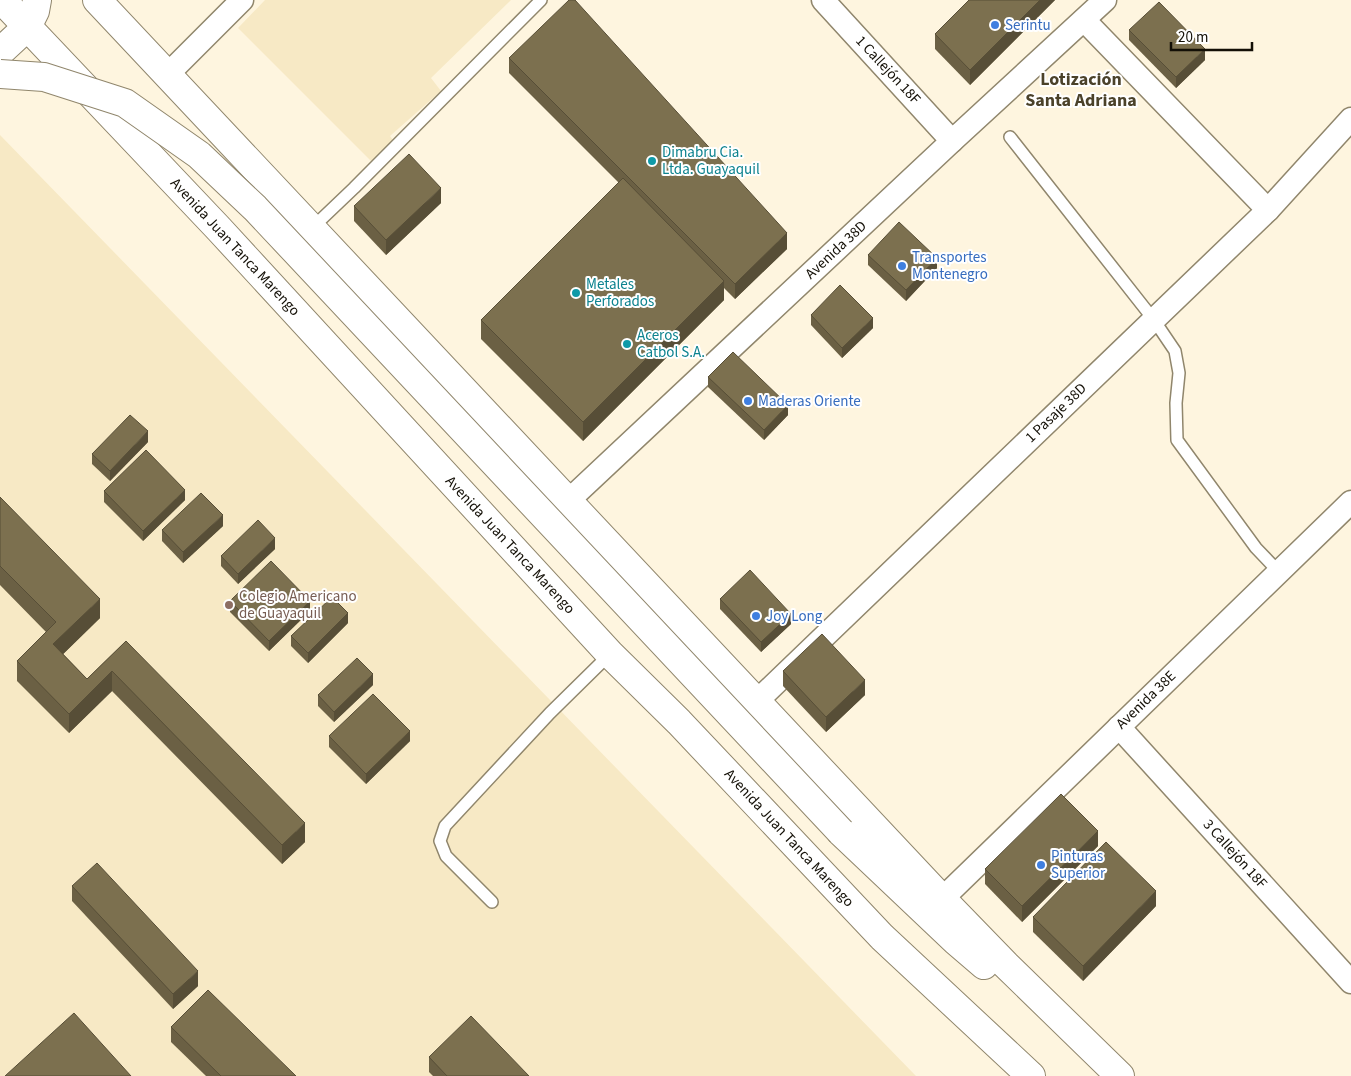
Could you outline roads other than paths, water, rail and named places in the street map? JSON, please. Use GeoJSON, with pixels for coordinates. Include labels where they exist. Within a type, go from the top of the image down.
{"type":"FeatureCollection","features":[{"type":"Feature","properties":{"kind":"main road","name":"Avenida Juan Tanca Marengo"},"geometry":{"type":"LineString","coordinates":[[2,0],[219,229],[610,654],[679,722],[882,937],[1031,1076]]}},
{"type":"Feature","properties":{"kind":"main road"},"geometry":{"type":"LineString","coordinates":[[0,52],[27,27],[35,11],[37,0]]}},
{"type":"Feature","properties":{"kind":"main road"},"geometry":{"type":"LineString","coordinates":[[97,0],[942,898],[1006,965],[1119,1076]]}},
{"type":"Feature","properties":{"kind":"main road"},"geometry":{"type":"LineString","coordinates":[[0,74],[44,77],[125,103],[199,155],[255,208],[841,832],[956,941],[1032,1006],[1119,1076]]}},
{"type":"Feature","properties":{"kind":"street"},"geometry":{"type":"LineString","coordinates":[[167,75],[242,0]]}},
{"type":"Feature","properties":{"kind":"street","name":"1 Callejón 18F"},"geometry":{"type":"LineString","coordinates":[[823,0],[952,141]]}},
{"type":"Feature","properties":{"kind":"street","name":"Avenida 38D"},"geometry":{"type":"LineString","coordinates":[[568,501],[1105,0]]}},
{"type":"Feature","properties":{"kind":"street"},"geometry":{"type":"LineString","coordinates":[[1084,20],[1268,210]]}},
{"type":"Feature","properties":{"kind":"street","name":"1 Pasaje 38D"},"geometry":{"type":"LineString","coordinates":[[756,702],[1268,210],[1351,119]]}},
{"type":"Feature","properties":{"kind":"street","name":"Avenida 38E"},"geometry":{"type":"LineString","coordinates":[[942,898],[1351,502]]}},
{"type":"Feature","properties":{"kind":"street","name":"3 Callejón 18F"},"geometry":{"type":"LineString","coordinates":[[1119,726],[1351,982]]}},
{"type":"Feature","properties":{"kind":"lane"},"geometry":{"type":"LineString","coordinates":[[311,229],[541,0]]}},
{"type":"Feature","properties":{"kind":"lane"},"geometry":{"type":"LineString","coordinates":[[1010,136],[1154,320],[1175,351],[1179,373],[1176,403],[1177,440],[1256,548],[1278,572]]}},
{"type":"Feature","properties":{"kind":"lane"},"geometry":{"type":"LineString","coordinates":[[492,902],[446,856],[440,841],[445,826],[550,713],[610,654]]}},
{"type":"Feature","properties":{"kind":"place","name":"Serintu"},"geometry":{"type":"Point","coordinates":[995,25]}},
{"type":"Feature","properties":{"kind":"place","name":"Dimabru Cia. Ltda. Guayaquil"},"geometry":{"type":"Point","coordinates":[652,161]}},
{"type":"Feature","properties":{"kind":"place","name":"Transportes Montenegro"},"geometry":{"type":"Point","coordinates":[902,266]}},
{"type":"Feature","properties":{"kind":"place","name":"Metales Perforados"},"geometry":{"type":"Point","coordinates":[576,293]}},
{"type":"Feature","properties":{"kind":"place","name":"Aceros Catbol S.A."},"geometry":{"type":"Point","coordinates":[627,344]}},
{"type":"Feature","properties":{"kind":"place","name":"Maderas Oriente"},"geometry":{"type":"Point","coordinates":[748,401]}},
{"type":"Feature","properties":{"kind":"place","name":"Colegio Americano de Guayaquil"},"geometry":{"type":"Point","coordinates":[229,605]}},
{"type":"Feature","properties":{"kind":"place","name":"Joy Long"},"geometry":{"type":"Point","coordinates":[756,616]}},
{"type":"Feature","properties":{"kind":"place","name":"Pinturas Superior"},"geometry":{"type":"Point","coordinates":[1041,865]}},
{"type":"Feature","properties":{"kind":"district","name":"Lotización Santa Adriana"},"geometry":{"type":"Point","coordinates":[1081,89]}}]}
